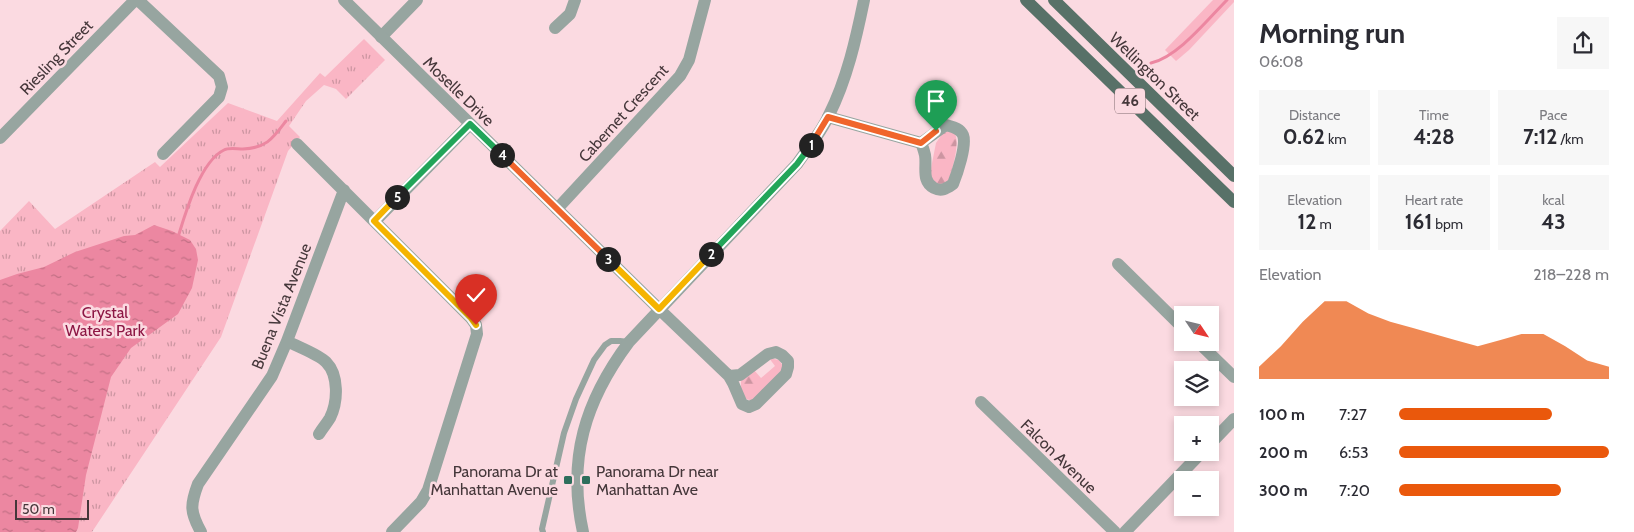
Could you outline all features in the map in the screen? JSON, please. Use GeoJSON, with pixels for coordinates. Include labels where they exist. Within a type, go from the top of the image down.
{"type":"FeatureCollection","features":[{"type":"Feature","properties":{"kind":"main road","name":"46"},"geometry":{"type":"LineString","coordinates":[[1026,0],[1234,202]]}},
{"type":"Feature","properties":{"kind":"main road","name":"Wellington Street"},"geometry":{"type":"LineString","coordinates":[[1054,0],[1234,176]]}},
{"type":"Feature","properties":{"kind":"street","name":"Riesling Street"},"geometry":{"type":"LineString","coordinates":[[0,138],[136,0]]}},
{"type":"Feature","properties":{"kind":"street"},"geometry":{"type":"LineString","coordinates":[[136,0],[219,76],[222,87],[219,97],[163,154]]}},
{"type":"Feature","properties":{"kind":"street","name":"Moselle Drive"},"geometry":{"type":"LineString","coordinates":[[344,0],[729,376]]}},
{"type":"Feature","properties":{"kind":"street"},"geometry":{"type":"LineString","coordinates":[[381,37],[417,0]]}},
{"type":"Feature","properties":{"kind":"street"},"geometry":{"type":"LineString","coordinates":[[555,28],[570,14],[574,0]]}},
{"type":"Feature","properties":{"kind":"street","name":"Cabernet Crescent"},"geometry":{"type":"LineString","coordinates":[[557,209],[680,76],[689,60],[705,0]]}},
{"type":"Feature","properties":{"kind":"street"},"geometry":{"type":"LineString","coordinates":[[582,532],[578,511],[576,475],[581,440],[598,391],[612,366],[629,342],[797,164],[813,142],[828,117],[839,93],[858,29],[862,0]]}},
{"type":"Feature","properties":{"kind":"street"},"geometry":{"type":"LineString","coordinates":[[828,117],[921,143]]}},
{"type":"Feature","properties":{"kind":"street"},"geometry":{"type":"LineString","coordinates":[[374,221],[470,124]]}},
{"type":"Feature","properties":{"kind":"street"},"geometry":{"type":"LineString","coordinates":[[946,125],[956,127],[963,135],[964,143],[956,176],[953,184],[944,190],[937,190],[928,184],[925,177],[925,156],[921,143],[946,125]]}},
{"type":"Feature","properties":{"kind":"street"},"geometry":{"type":"LineString","coordinates":[[297,144],[476,325],[477,334],[428,490],[421,502],[392,532]]}},
{"type":"Feature","properties":{"kind":"street","name":"Buena Vista Avenue"},"geometry":{"type":"LineString","coordinates":[[202,532],[194,519],[192,501],[198,484],[272,376],[344,190]]}},
{"type":"Feature","properties":{"kind":"street"},"geometry":{"type":"LineString","coordinates":[[1118,264],[1174,319]]}},
{"type":"Feature","properties":{"kind":"street"},"geometry":{"type":"LineString","coordinates":[[287,341],[325,361],[332,372],[336,386],[335,399],[330,417],[319,434]]}},
{"type":"Feature","properties":{"kind":"street"},"geometry":{"type":"LineString","coordinates":[[1207,351],[1234,377]]}},
{"type":"Feature","properties":{"kind":"street"},"geometry":{"type":"LineString","coordinates":[[776,352],[788,361],[786,374],[756,404],[749,407],[742,404],[729,376],[740,375],[768,354],[776,352]]}},
{"type":"Feature","properties":{"kind":"street","name":"Falcon Avenue"},"geometry":{"type":"LineString","coordinates":[[981,402],[1115,532]]}},
{"type":"Feature","properties":{"kind":"street"},"geometry":{"type":"LineString","coordinates":[[1219,435],[1234,419]]}},
{"type":"Feature","properties":{"kind":"street"},"geometry":{"type":"LineString","coordinates":[[1125,532],[1193,461]]}},
{"type":"Feature","properties":{"kind":"lane"},"geometry":{"type":"LineString","coordinates":[[543,532],[542,529],[564,433],[594,360],[605,344],[620,340],[629,342]]}},
{"type":"Feature","properties":{"kind":"green space"},"geometry":{"type":"Polygon","coordinates":[[[1213,0],[1234,0],[1234,2],[1189,50],[1176,61],[1165,50],[1213,0]]]}},
{"type":"Feature","properties":{"kind":"green space","name":"Crystal Waters Park"},"geometry":{"type":"Polygon","coordinates":[[[364,39],[385,60],[346,99],[336,89],[324,85],[306,101],[289,126],[300,137],[288,151],[221,337],[92,532],[0,532],[0,231],[29,201],[55,229],[155,162],[160,167],[228,103],[277,121],[320,73],[325,77],[364,39]]]}},
{"type":"Feature","properties":{"kind":"green space"},"geometry":{"type":"Polygon","coordinates":[[[944,131],[954,132],[957,142],[949,181],[939,184],[929,178],[936,143],[944,131]]]}},
{"type":"Feature","properties":{"kind":"green space"},"geometry":{"type":"Polygon","coordinates":[[[769,358],[779,360],[783,366],[780,374],[752,401],[744,398],[741,380],[754,370],[761,378],[775,366],[769,358]]]}},
{"type":"Feature","properties":{"kind":"water"},"geometry":{"type":"Polygon","coordinates":[[[154,225],[190,240],[196,249],[198,260],[192,288],[178,314],[131,348],[111,377],[86,475],[76,532],[0,532],[0,280],[44,267],[75,252],[124,236],[135,235],[154,225]]]}},
{"type":"Feature","properties":{"kind":"waterway"},"geometry":{"type":"LineString","coordinates":[[1151,63],[1182,46],[1227,0]]}},
{"type":"Feature","properties":{"kind":"waterway"},"geometry":{"type":"LineString","coordinates":[[179,234],[202,175],[216,156],[226,149],[258,147],[269,141],[286,121]]}},
{"type":"Feature","properties":{"kind":"place","name":"Panorama Dr at Manhattan Avenue"},"geometry":{"type":"Point","coordinates":[568,480]}},
{"type":"Feature","properties":{"kind":"place","name":"Panorama Dr near Manhattan Ave"},"geometry":{"type":"Point","coordinates":[586,480]}},
{"type":"Feature","properties":{"kind":"route"},"geometry":{"type":"LineString","coordinates":[[476,325],[374,221],[470,124],[659,309],[797,164],[828,117],[921,143],[936,131]]}}]}
